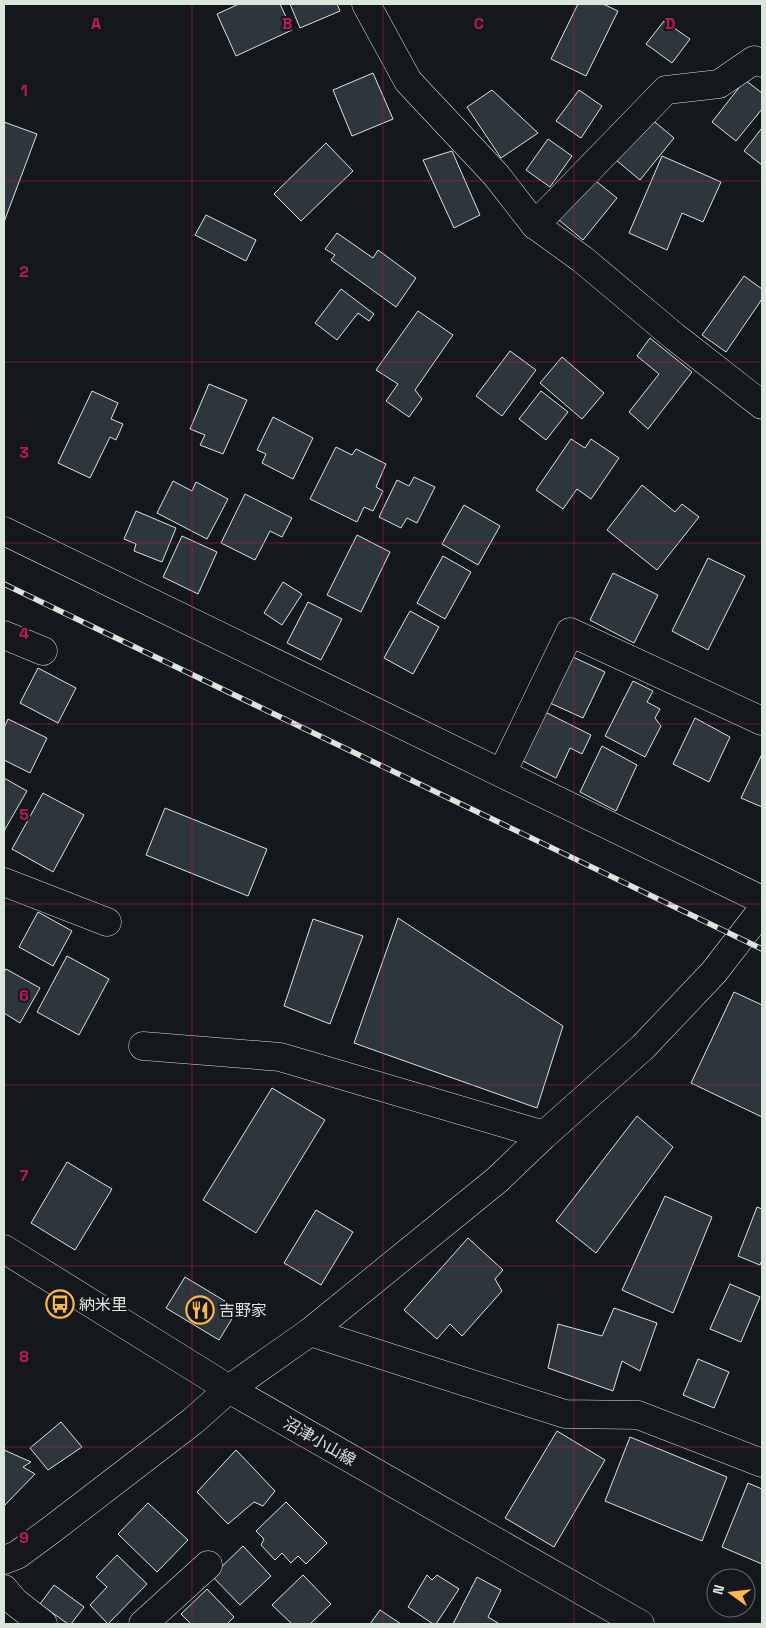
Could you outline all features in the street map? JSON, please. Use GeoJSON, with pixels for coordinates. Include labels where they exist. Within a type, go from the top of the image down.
{"type":"FeatureCollection","features":[{"type":"Feature","properties":{"kind":"street"},"geometry":{"type":"LineString","coordinates":[[366,4],[408,81],[496,175],[535,225],[582,259],[675,338],[762,405]]}},
{"type":"Feature","properties":{"kind":"street"},"geometry":{"type":"LineString","coordinates":[[535,225],[666,90],[719,84],[754,60],[762,63]]}},
{"type":"Feature","properties":{"kind":"street"},"geometry":{"type":"LineString","coordinates":[[4,531],[762,900]]}},
{"type":"Feature","properties":{"kind":"street"},"geometry":{"type":"LineString","coordinates":[[502,773],[570,632],[762,721]]}},
{"type":"Feature","properties":{"kind":"street"},"geometry":{"type":"LineString","coordinates":[[4,635],[43,651]]}},
{"type":"Feature","properties":{"kind":"street"},"geometry":{"type":"LineString","coordinates":[[4,882],[107,922]]}},
{"type":"Feature","properties":{"kind":"street"},"geometry":{"type":"LineString","coordinates":[[4,1560],[17,1555],[51,1530],[193,1420],[228,1389],[310,1332],[497,1180],[544,1135],[643,1047],[714,972],[762,910]]}},
{"type":"Feature","properties":{"kind":"street"},"geometry":{"type":"LineString","coordinates":[[143,1046],[280,1057],[544,1135]]}},
{"type":"Feature","properties":{"kind":"street","name":"沼津小山線"},"geometry":{"type":"LineString","coordinates":[[4,1249],[228,1389],[640,1624]]}},
{"type":"Feature","properties":{"kind":"street"},"geometry":{"type":"LineString","coordinates":[[310,1332],[565,1414],[638,1415],[762,1463]]}},
{"type":"Feature","properties":{"kind":"street"},"geometry":{"type":"LineString","coordinates":[[143,1624],[208,1565]]}},
{"type":"Feature","properties":{"kind":"street"},"geometry":{"type":"LineString","coordinates":[[4,1589],[15,1602],[43,1624]]}},
{"type":"Feature","properties":{"kind":"building"},"geometry":{"type":"Polygon","coordinates":[[[239,4],[280,4],[292,30],[236,56],[217,14],[239,4]]]}},
{"type":"Feature","properties":{"kind":"building"},"geometry":{"type":"Polygon","coordinates":[[[290,4],[337,4],[340,11],[300,28],[290,4]]]}},
{"type":"Feature","properties":{"kind":"building"},"geometry":{"type":"Polygon","coordinates":[[[578,4],[603,4],[618,11],[586,76],[551,59],[578,4]]]}},
{"type":"Feature","properties":{"kind":"building"},"geometry":{"type":"Polygon","coordinates":[[[664,21],[690,39],[672,63],[646,44],[664,21]]]}},
{"type":"Feature","properties":{"kind":"building"},"geometry":{"type":"Polygon","coordinates":[[[373,73],[393,119],[352,136],[333,90],[373,73]]]}},
{"type":"Feature","properties":{"kind":"building"},"geometry":{"type":"Polygon","coordinates":[[[745,80],[762,93],[762,109],[736,141],[712,122],[745,80]]]}},
{"type":"Feature","properties":{"kind":"building"},"geometry":{"type":"Polygon","coordinates":[[[492,90],[538,133],[501,158],[467,107],[492,90]]]}},
{"type":"Feature","properties":{"kind":"building"},"geometry":{"type":"Polygon","coordinates":[[[579,90],[602,106],[581,138],[556,121],[579,90]]]}},
{"type":"Feature","properties":{"kind":"building"},"geometry":{"type":"Polygon","coordinates":[[[650,118],[674,138],[640,180],[616,160],[650,118]]]}},
{"type":"Feature","properties":{"kind":"building"},"geometry":{"type":"Polygon","coordinates":[[[4,122],[37,134],[4,222],[4,122]]]}},
{"type":"Feature","properties":{"kind":"building"},"geometry":{"type":"Polygon","coordinates":[[[762,128],[762,165],[744,151],[762,128]]]}},
{"type":"Feature","properties":{"kind":"building"},"geometry":{"type":"Polygon","coordinates":[[[548,139],[572,156],[550,187],[526,170],[548,139]]]}},
{"type":"Feature","properties":{"kind":"building"},"geometry":{"type":"Polygon","coordinates":[[[326,143],[353,171],[301,221],[274,194],[326,143]]]}},
{"type":"Feature","properties":{"kind":"building"},"geometry":{"type":"Polygon","coordinates":[[[452,151],[480,215],[454,228],[423,160],[452,151]]]}},
{"type":"Feature","properties":{"kind":"building"},"geometry":{"type":"Polygon","coordinates":[[[662,156],[721,182],[703,222],[682,213],[667,250],[629,233],[662,156]]]}},
{"type":"Feature","properties":{"kind":"building"},"geometry":{"type":"Polygon","coordinates":[[[592,178],[617,198],[583,240],[559,220],[592,178]]]}},
{"type":"Feature","properties":{"kind":"building"},"geometry":{"type":"Polygon","coordinates":[[[206,215],[256,240],[246,261],[195,235],[206,215]]]}},
{"type":"Feature","properties":{"kind":"building"},"geometry":{"type":"Polygon","coordinates":[[[337,233],[373,258],[378,250],[416,278],[396,307],[331,260],[335,255],[325,249],[337,233]]]}},
{"type":"Feature","properties":{"kind":"building"},"geometry":{"type":"Polygon","coordinates":[[[744,276],[762,289],[762,299],[726,352],[702,335],[744,276]]]}},
{"type":"Feature","properties":{"kind":"building"},"geometry":{"type":"Polygon","coordinates":[[[341,289],[374,314],[369,321],[358,313],[337,340],[315,323],[341,289]]]}},
{"type":"Feature","properties":{"kind":"building"},"geometry":{"type":"Polygon","coordinates":[[[418,311],[453,335],[415,390],[422,399],[409,417],[386,401],[398,384],[376,370],[418,311]]]}},
{"type":"Feature","properties":{"kind":"building"},"geometry":{"type":"Polygon","coordinates":[[[650,338],[692,372],[648,429],[629,412],[659,374],[637,356],[650,338]]]}},
{"type":"Feature","properties":{"kind":"building"},"geometry":{"type":"Polygon","coordinates":[[[510,351],[536,370],[502,416],[476,396],[510,351]]]}},
{"type":"Feature","properties":{"kind":"building"},"geometry":{"type":"Polygon","coordinates":[[[562,357],[604,393],[582,419],[540,383],[562,357]]]}},
{"type":"Feature","properties":{"kind":"building"},"geometry":{"type":"Polygon","coordinates":[[[209,384],[247,400],[223,454],[200,445],[205,435],[190,429],[209,384]]]}},
{"type":"Feature","properties":{"kind":"building"},"geometry":{"type":"Polygon","coordinates":[[[92,391],[118,403],[111,419],[123,424],[116,440],[110,437],[90,478],[58,463],[92,391]]]}},
{"type":"Feature","properties":{"kind":"building"},"geometry":{"type":"Polygon","coordinates":[[[541,391],[568,412],[546,440],[519,419],[541,391]]]}},
{"type":"Feature","properties":{"kind":"building"},"geometry":{"type":"Polygon","coordinates":[[[273,417],[313,438],[293,479],[262,463],[266,454],[257,450],[273,417]]]}},
{"type":"Feature","properties":{"kind":"building"},"geometry":{"type":"Polygon","coordinates":[[[571,439],[585,448],[591,439],[619,458],[591,499],[577,489],[563,509],[536,490],[571,439]]]}},
{"type":"Feature","properties":{"kind":"building"},"geometry":{"type":"Polygon","coordinates":[[[336,447],[352,455],[356,449],[386,464],[376,487],[383,491],[373,511],[364,507],[357,522],[310,499],[336,447]]]}},
{"type":"Feature","properties":{"kind":"building"},"geometry":{"type":"Polygon","coordinates":[[[414,477],[435,487],[417,523],[407,518],[401,528],[379,517],[397,480],[409,486],[414,477]]]}},
{"type":"Feature","properties":{"kind":"building"},"geometry":{"type":"Polygon","coordinates":[[[173,481],[192,491],[196,482],[228,499],[207,539],[157,513],[173,481]]]}},
{"type":"Feature","properties":{"kind":"building"},"geometry":{"type":"Polygon","coordinates":[[[642,485],[675,512],[682,504],[699,517],[657,570],[607,530],[642,485]]]}},
{"type":"Feature","properties":{"kind":"building"},"geometry":{"type":"Polygon","coordinates":[[[245,494],[292,518],[282,537],[270,531],[255,560],[221,543],[245,494]]]}},
{"type":"Feature","properties":{"kind":"building"},"geometry":{"type":"Polygon","coordinates":[[[464,505],[500,526],[478,565],[442,544],[464,505]]]}},
{"type":"Feature","properties":{"kind":"building"},"geometry":{"type":"Polygon","coordinates":[[[136,511],[176,528],[162,562],[134,551],[136,544],[124,539],[136,511]]]}},
{"type":"Feature","properties":{"kind":"building"},"geometry":{"type":"Polygon","coordinates":[[[357,535],[390,552],[361,612],[327,595],[357,535]]]}},
{"type":"Feature","properties":{"kind":"building"},"geometry":{"type":"Polygon","coordinates":[[[182,536],[217,552],[198,594],[163,577],[182,536]]]}},
{"type":"Feature","properties":{"kind":"building"},"geometry":{"type":"Polygon","coordinates":[[[443,556],[471,572],[445,619],[417,603],[443,556]]]}},
{"type":"Feature","properties":{"kind":"building"},"geometry":{"type":"Polygon","coordinates":[[[708,558],[745,576],[708,650],[672,631],[708,558]]]}},
{"type":"Feature","properties":{"kind":"building"},"geometry":{"type":"Polygon","coordinates":[[[613,573],[658,595],[634,643],[590,620],[613,573]]]}},
{"type":"Feature","properties":{"kind":"building"},"geometry":{"type":"Polygon","coordinates":[[[283,582],[302,594],[282,625],[264,613],[283,582]]]}},
{"type":"Feature","properties":{"kind":"building"},"geometry":{"type":"Polygon","coordinates":[[[308,602],[342,619],[321,660],[287,643],[308,602]]]}},
{"type":"Feature","properties":{"kind":"building"},"geometry":{"type":"Polygon","coordinates":[[[410,611],[439,627],[413,674],[384,658],[410,611]]]}},
{"type":"Feature","properties":{"kind":"building"},"geometry":{"type":"Polygon","coordinates":[[[573,657],[605,672],[583,718],[550,703],[573,657]]]}},
{"type":"Feature","properties":{"kind":"building"},"geometry":{"type":"Polygon","coordinates":[[[38,668],[76,688],[58,723],[20,703],[38,668]]]}},
{"type":"Feature","properties":{"kind":"building"},"geometry":{"type":"Polygon","coordinates":[[[633,681],[653,691],[647,702],[660,709],[655,718],[661,726],[645,757],[605,736],[633,681]]]}},
{"type":"Feature","properties":{"kind":"building"},"geometry":{"type":"Polygon","coordinates":[[[545,712],[591,735],[582,754],[570,748],[556,778],[521,760],[545,712]]]}},
{"type":"Feature","properties":{"kind":"building"},"geometry":{"type":"Polygon","coordinates":[[[695,718],[730,737],[709,782],[673,764],[695,718]]]}},
{"type":"Feature","properties":{"kind":"building"},"geometry":{"type":"Polygon","coordinates":[[[8,719],[47,738],[30,773],[4,760],[4,728],[8,719]]]}},
{"type":"Feature","properties":{"kind":"building"},"geometry":{"type":"Polygon","coordinates":[[[602,746],[637,765],[616,811],[580,792],[602,746]]]}},
{"type":"Feature","properties":{"kind":"building"},"geometry":{"type":"Polygon","coordinates":[[[762,754],[762,807],[741,798],[762,754]]]}},
{"type":"Feature","properties":{"kind":"building"},"geometry":{"type":"Polygon","coordinates":[[[4,778],[27,791],[4,831],[4,778]]]}},
{"type":"Feature","properties":{"kind":"building"},"geometry":{"type":"Polygon","coordinates":[[[43,793],[84,815],[53,872],[12,849],[43,793]]]}},
{"type":"Feature","properties":{"kind":"building"},"geometry":{"type":"Polygon","coordinates":[[[165,808],[267,849],[248,896],[146,855],[165,808]]]}},
{"type":"Feature","properties":{"kind":"building"},"geometry":{"type":"Polygon","coordinates":[[[38,912],[72,931],[53,966],[19,947],[38,912]]]}},
{"type":"Feature","properties":{"kind":"building"},"geometry":{"type":"Polygon","coordinates":[[[398,918],[563,1026],[537,1108],[354,1043],[398,918]]]}},
{"type":"Feature","properties":{"kind":"building"},"geometry":{"type":"Polygon","coordinates":[[[313,919],[363,936],[330,1024],[284,1006],[313,919]]]}},
{"type":"Feature","properties":{"kind":"building"},"geometry":{"type":"Polygon","coordinates":[[[67,956],[109,979],[79,1035],[37,1012],[67,956]]]}},
{"type":"Feature","properties":{"kind":"building"},"geometry":{"type":"Polygon","coordinates":[[[6,969],[40,988],[20,1023],[4,1013],[4,972],[6,969]]]}},
{"type":"Feature","properties":{"kind":"building"},"geometry":{"type":"Polygon","coordinates":[[[734,992],[762,1005],[762,1117],[691,1083],[734,992]]]}},
{"type":"Feature","properties":{"kind":"building"},"geometry":{"type":"Polygon","coordinates":[[[272,1088],[325,1120],[256,1233],[203,1200],[272,1088]]]}},
{"type":"Feature","properties":{"kind":"building"},"geometry":{"type":"Polygon","coordinates":[[[637,1116],[673,1147],[596,1253],[556,1221],[637,1116]]]}},
{"type":"Feature","properties":{"kind":"building"},"geometry":{"type":"Polygon","coordinates":[[[67,1162],[112,1189],[75,1250],[31,1223],[67,1162]]]}},
{"type":"Feature","properties":{"kind":"building"},"geometry":{"type":"Polygon","coordinates":[[[665,1196],[712,1217],[673,1313],[622,1290],[665,1196]]]}},
{"type":"Feature","properties":{"kind":"building"},"geometry":{"type":"Polygon","coordinates":[[[757,1207],[762,1209],[762,1260],[760,1265],[738,1256],[757,1207]]]}},
{"type":"Feature","properties":{"kind":"building"},"geometry":{"type":"Polygon","coordinates":[[[316,1210],[353,1232],[321,1285],[284,1263],[316,1210]]]}},
{"type":"Feature","properties":{"kind":"building"},"geometry":{"type":"Polygon","coordinates":[[[468,1238],[503,1270],[495,1279],[502,1291],[462,1336],[450,1324],[437,1339],[404,1310],[468,1238]]]}},
{"type":"Feature","properties":{"kind":"building"},"geometry":{"type":"Polygon","coordinates":[[[185,1277],[238,1309],[219,1340],[166,1308],[185,1277]]]}},
{"type":"Feature","properties":{"kind":"building"},"geometry":{"type":"Polygon","coordinates":[[[730,1284],[760,1297],[741,1342],[710,1329],[730,1284]]]}},
{"type":"Feature","properties":{"kind":"building"},"geometry":{"type":"Polygon","coordinates":[[[614,1308],[657,1323],[640,1371],[622,1361],[613,1391],[548,1368],[558,1324],[602,1336],[614,1308]]]}},
{"type":"Feature","properties":{"kind":"building"},"geometry":{"type":"Polygon","coordinates":[[[698,1359],[729,1372],[714,1408],[683,1395],[698,1359]]]}},
{"type":"Feature","properties":{"kind":"building"},"geometry":{"type":"Polygon","coordinates":[[[61,1422],[82,1447],[48,1470],[30,1448],[61,1422]]]}},
{"type":"Feature","properties":{"kind":"building"},"geometry":{"type":"Polygon","coordinates":[[[557,1431],[605,1460],[554,1547],[505,1518],[557,1431]]]}},
{"type":"Feature","properties":{"kind":"building"},"geometry":{"type":"Polygon","coordinates":[[[630,1437],[727,1477],[702,1541],[605,1501],[630,1437]]]}},
{"type":"Feature","properties":{"kind":"building"},"geometry":{"type":"Polygon","coordinates":[[[4,1450],[31,1462],[23,1467],[35,1474],[4,1506],[4,1450]]]}},
{"type":"Feature","properties":{"kind":"building"},"geometry":{"type":"Polygon","coordinates":[[[236,1450],[275,1491],[263,1506],[254,1502],[228,1524],[197,1492],[236,1450]]]}},
{"type":"Feature","properties":{"kind":"building"},"geometry":{"type":"Polygon","coordinates":[[[748,1483],[762,1489],[762,1564],[722,1547],[748,1483]]]}},
{"type":"Feature","properties":{"kind":"building"},"geometry":{"type":"Polygon","coordinates":[[[286,1502],[327,1543],[306,1564],[298,1556],[291,1563],[282,1553],[275,1560],[261,1545],[264,1539],[256,1531],[286,1502]]]}},
{"type":"Feature","properties":{"kind":"building"},"geometry":{"type":"Polygon","coordinates":[[[148,1503],[188,1540],[157,1572],[118,1534],[148,1503]]]}},
{"type":"Feature","properties":{"kind":"building"},"geometry":{"type":"Polygon","coordinates":[[[243,1546],[271,1576],[240,1605],[212,1576],[243,1546]]]}},
{"type":"Feature","properties":{"kind":"building"},"geometry":{"type":"Polygon","coordinates":[[[117,1555],[147,1584],[108,1624],[90,1605],[107,1587],[96,1577],[117,1555]]]}},
{"type":"Feature","properties":{"kind":"building"},"geometry":{"type":"Polygon","coordinates":[[[303,1575],[331,1604],[310,1624],[292,1624],[272,1605],[303,1575]]]}},
{"type":"Feature","properties":{"kind":"building"},"geometry":{"type":"Polygon","coordinates":[[[427,1575],[432,1580],[437,1575],[459,1589],[436,1624],[433,1624],[408,1607],[427,1575]]]}},
{"type":"Feature","properties":{"kind":"building"},"geometry":{"type":"Polygon","coordinates":[[[477,1577],[501,1590],[488,1617],[498,1623],[453,1624],[477,1577]]]}},
{"type":"Feature","properties":{"kind":"building"},"geometry":{"type":"Polygon","coordinates":[[[54,1585],[84,1607],[71,1624],[68,1624],[40,1604],[54,1585]]]}},
{"type":"Feature","properties":{"kind":"building"},"geometry":{"type":"Polygon","coordinates":[[[207,1589],[234,1617],[227,1624],[191,1624],[181,1614],[207,1589]]]}},
{"type":"Feature","properties":{"kind":"building"},"geometry":{"type":"Polygon","coordinates":[[[380,1610],[401,1624],[370,1624],[380,1610]]]}},
{"type":"Feature","properties":{"kind":"railway"},"geometry":{"type":"LineString","coordinates":[[4,584],[762,949]]}},
{"type":"Feature","properties":{"kind":"place","name":"納米里"},"geometry":{"type":"Point","coordinates":[60,1304]}},
{"type":"Feature","properties":{"kind":"place","name":"吉野家"},"geometry":{"type":"Point","coordinates":[200,1310]}}]}
